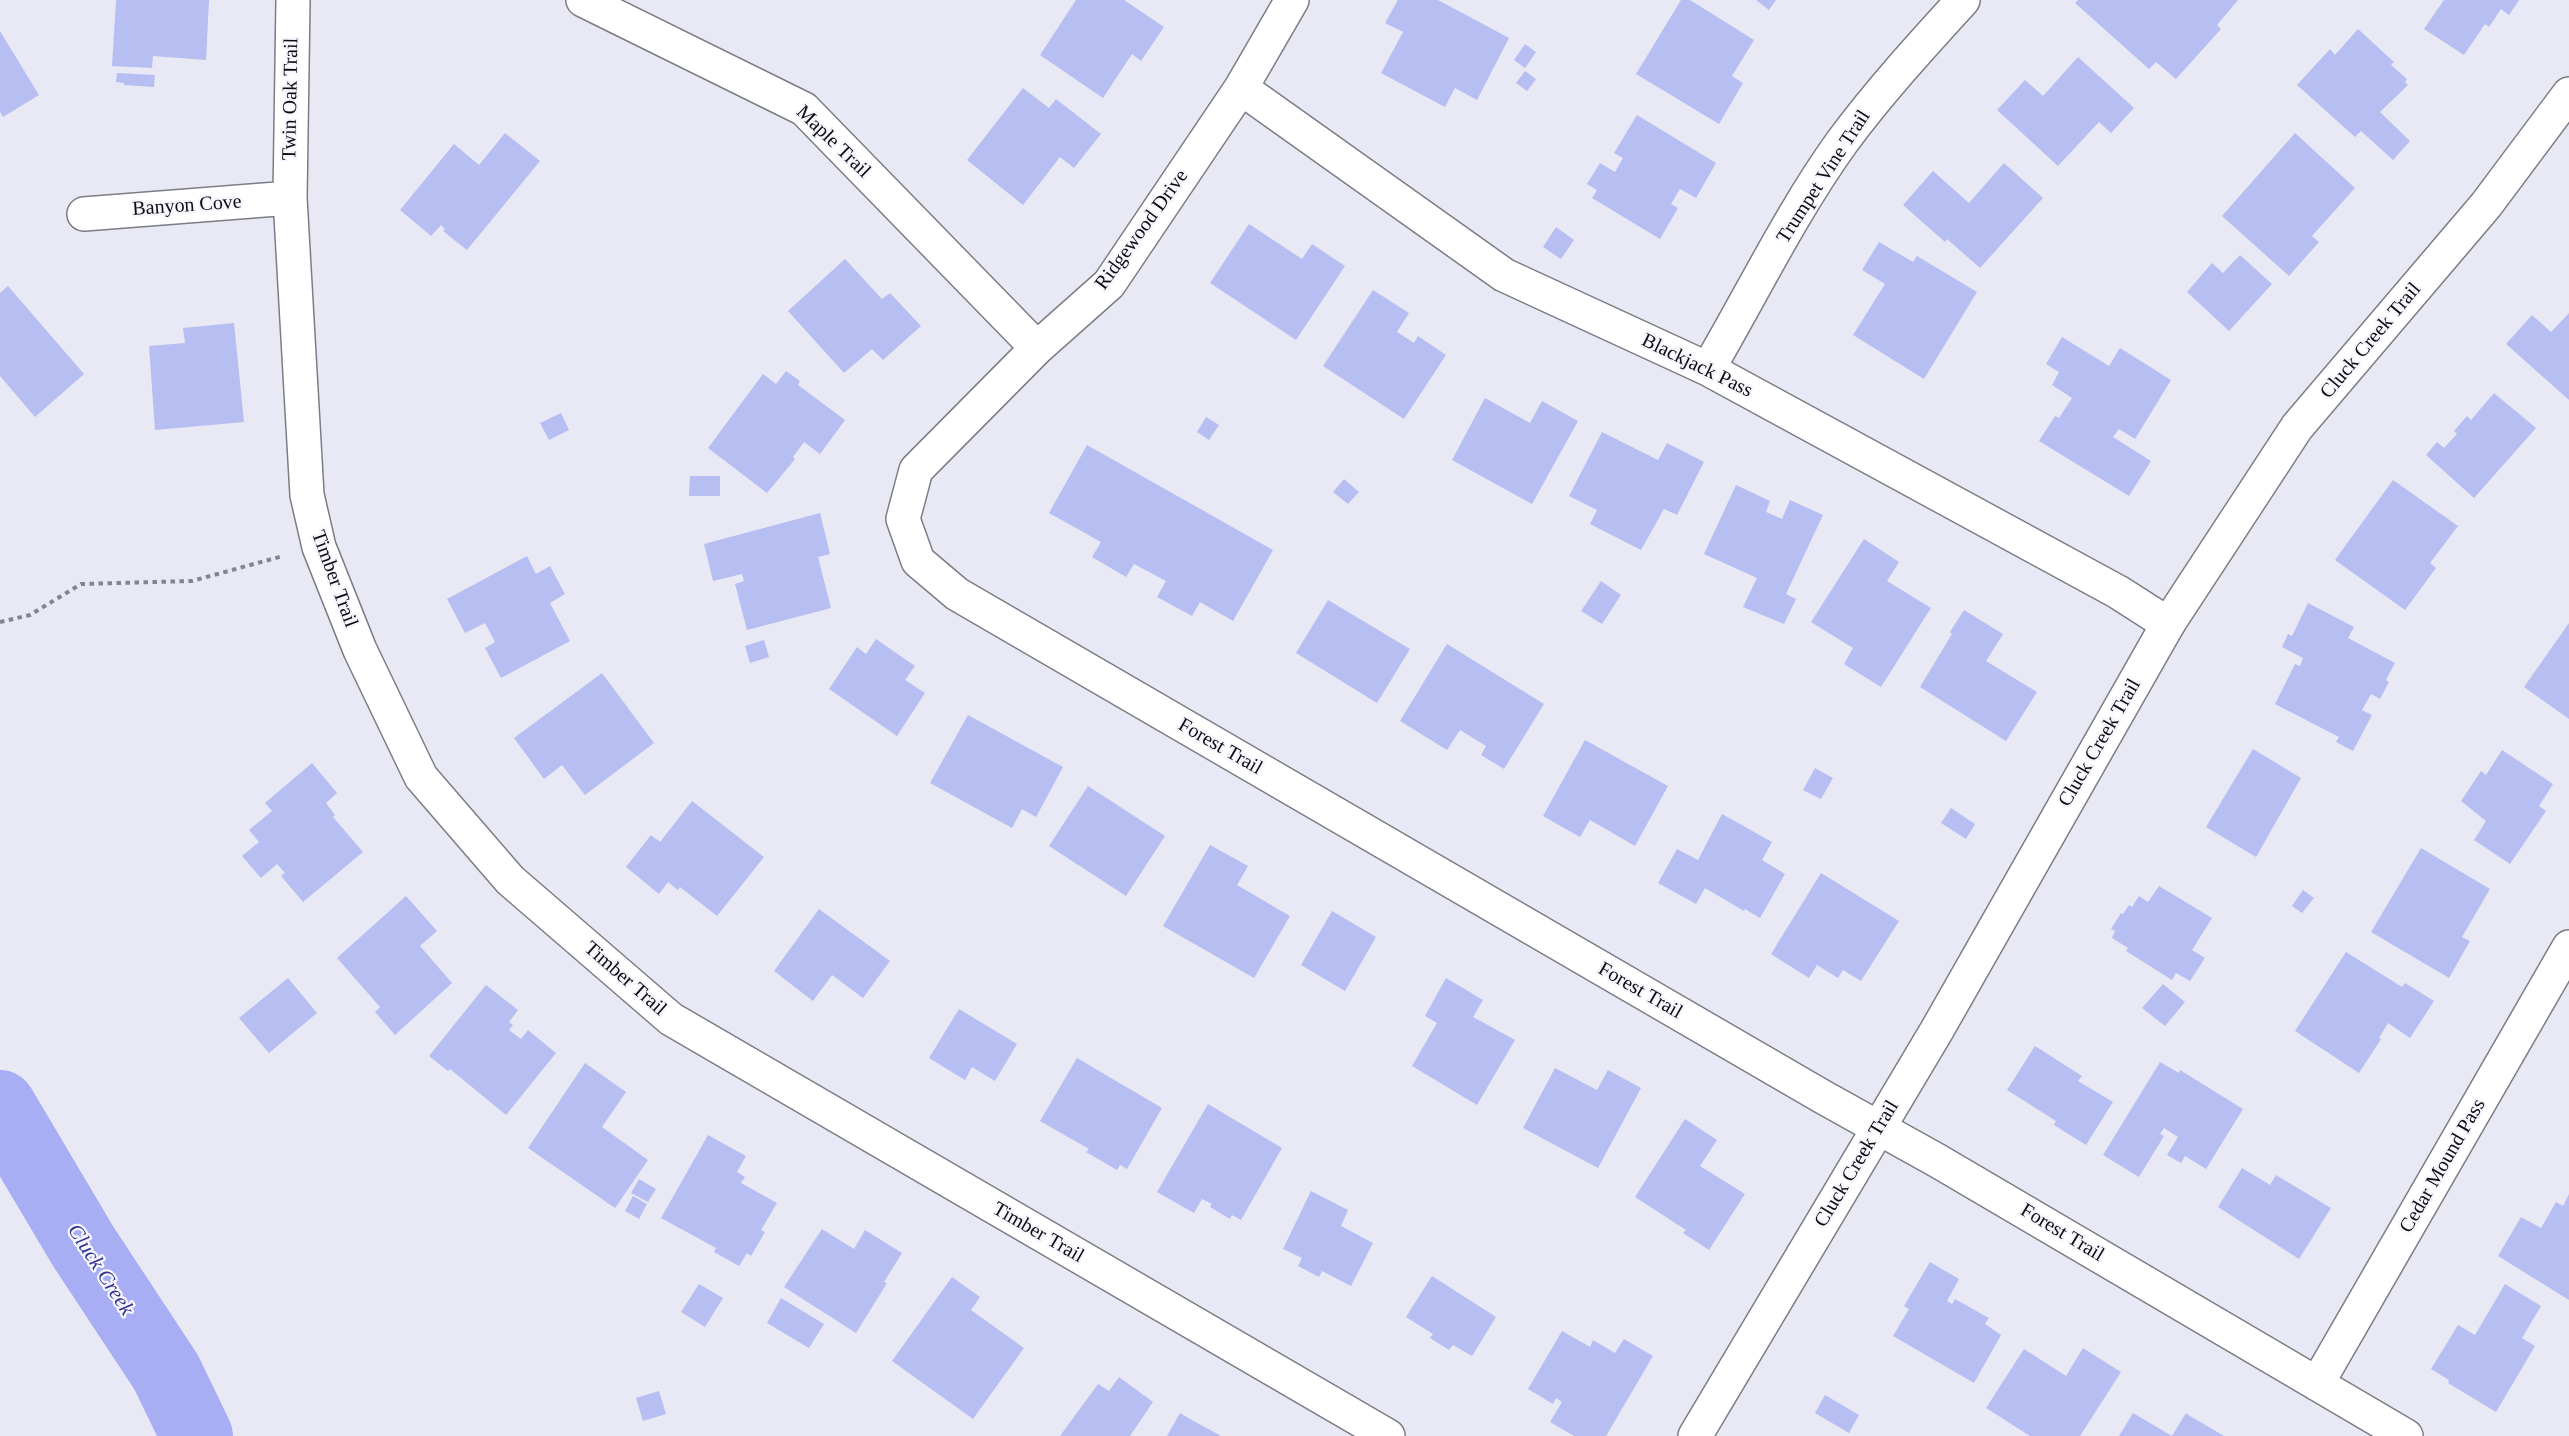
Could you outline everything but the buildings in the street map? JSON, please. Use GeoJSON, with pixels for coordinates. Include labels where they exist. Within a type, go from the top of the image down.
{"type":"FeatureCollection","features":[{"type":"Feature","properties":{"kind":"street","name":"Twin Oak Trail"},"geometry":{"type":"LineString","coordinates":[[290,198],[293,0]]}},
{"type":"Feature","properties":{"kind":"street","name":"Maple Trail"},"geometry":{"type":"LineString","coordinates":[[583,0],[804,109],[1037,348]]}},
{"type":"Feature","properties":{"kind":"street","name":"Ridgewood Drive"},"geometry":{"type":"LineString","coordinates":[[903,519],[916,470],[1037,348],[1108,284],[1241,88],[1292,0]]}},
{"type":"Feature","properties":{"kind":"street","name":"Trumpet Vine Trail"},"geometry":{"type":"LineString","coordinates":[[1708,369],[1803,203],[1841,143],[1886,86],[1963,0]]}},
{"type":"Feature","properties":{"kind":"street","name":"Blackjack Pass"},"geometry":{"type":"LineString","coordinates":[[1241,88],[1504,275],[1708,369],[2118,591],[2168,624]]}},
{"type":"Feature","properties":{"kind":"street","name":"Cluck Creek Trail"},"geometry":{"type":"LineString","coordinates":[[1695,1436],[1937,1030],[2168,624],[2297,427],[2487,205],[2569,94]]}},
{"type":"Feature","properties":{"kind":"street","name":"Banyon Cove"},"geometry":{"type":"LineString","coordinates":[[84,214],[290,198]]}},
{"type":"Feature","properties":{"kind":"street","name":"Timber Trail"},"geometry":{"type":"LineString","coordinates":[[290,198],[307,495],[319,547],[360,650],[421,777],[510,880],[671,1019],[1388,1436]]}},
{"type":"Feature","properties":{"kind":"street","name":"Forest Trail"},"geometry":{"type":"LineString","coordinates":[[903,519],[918,561],[957,594],[1823,1097],[1879,1127],[2406,1436]]}},
{"type":"Feature","properties":{"kind":"street","name":"Cedar Mound Pass"},"geometry":{"type":"LineString","coordinates":[[2316,1384],[2569,947]]}},
{"type":"Feature","properties":{"kind":"path"},"geometry":{"type":"LineString","coordinates":[[0,622],[30,615],[81,584],[192,581],[293,554]]}},
{"type":"Feature","properties":{"kind":"waterway","name":"Cluck Creek"},"geometry":{"type":"LineString","coordinates":[[0,1106],[83,1246],[166,1372],[197,1436]]}}]}
